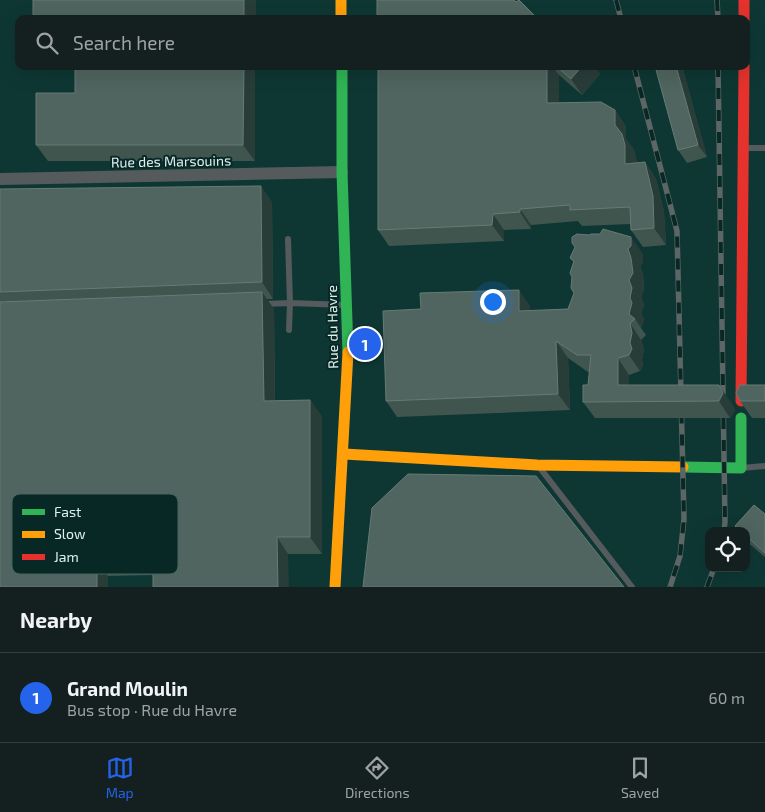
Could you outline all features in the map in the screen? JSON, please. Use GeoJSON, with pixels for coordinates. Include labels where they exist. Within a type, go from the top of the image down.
{"type":"FeatureCollection","features":[{"type":"Feature","properties":{"kind":"street"},"geometry":{"type":"LineString","coordinates":[[341,0],[342,15]]}},
{"type":"Feature","properties":{"kind":"street"},"geometry":{"type":"LineString","coordinates":[[744,0],[744,15]]}},
{"type":"Feature","properties":{"kind":"street","name":"Rue du Havre"},"geometry":{"type":"LineString","coordinates":[[335,587],[349,341],[342,172],[342,70]]}},
{"type":"Feature","properties":{"kind":"street"},"geometry":{"type":"LineString","coordinates":[[741,401],[744,70]]}},
{"type":"Feature","properties":{"kind":"street","name":"Rue des Marsouins"},"geometry":{"type":"LineString","coordinates":[[0,179],[342,172]]}},
{"type":"Feature","properties":{"kind":"street"},"geometry":{"type":"LineString","coordinates":[[344,454],[537,465],[741,468],[741,418]]}},
{"type":"Feature","properties":{"kind":"lane"},"geometry":{"type":"LineString","coordinates":[[744,148],[765,148]]}},
{"type":"Feature","properties":{"kind":"lane"},"geometry":{"type":"LineString","coordinates":[[288,239],[289,330]]}},
{"type":"Feature","properties":{"kind":"lane"},"geometry":{"type":"LineString","coordinates":[[261,304],[290,303],[347,306]]}},
{"type":"Feature","properties":{"kind":"lane"},"geometry":{"type":"LineString","coordinates":[[537,465],[632,587]]}},
{"type":"Feature","properties":{"kind":"lane"},"geometry":{"type":"LineString","coordinates":[[741,468],[765,466]]}},
{"type":"Feature","properties":{"kind":"shaded area"},"geometry":{"type":"Polygon","coordinates":[[[0,0],[765,0],[765,587],[0,587],[0,0]]]}},
{"type":"Feature","properties":{"kind":"building"},"geometry":{"type":"Polygon","coordinates":[[[33,0],[244,0],[244,15],[33,15],[33,0]]]}},
{"type":"Feature","properties":{"kind":"building"},"geometry":{"type":"Polygon","coordinates":[[[377,0],[514,0],[516,2],[519,0],[534,15],[377,15],[377,0]]]}},
{"type":"Feature","properties":{"kind":"building"},"geometry":{"type":"Polygon","coordinates":[[[75,70],[244,70],[243,145],[36,145],[36,93],[75,93],[75,70]]]}},
{"type":"Feature","properties":{"kind":"building"},"geometry":{"type":"Polygon","coordinates":[[[378,70],[547,70],[547,103],[601,102],[615,110],[615,125],[622,134],[625,145],[625,164],[645,162],[653,196],[654,228],[631,230],[630,207],[570,210],[570,205],[520,209],[520,212],[493,214],[492,225],[378,230],[378,70]]]}},
{"type":"Feature","properties":{"kind":"building"},"geometry":{"type":"Polygon","coordinates":[[[561,70],[579,70],[571,79],[561,70]]]}},
{"type":"Feature","properties":{"kind":"building"},"geometry":{"type":"Polygon","coordinates":[[[656,70],[677,70],[698,145],[678,150],[656,70]]]}},
{"type":"Feature","properties":{"kind":"building"},"geometry":{"type":"Polygon","coordinates":[[[261,186],[262,282],[0,292],[0,189],[261,186]]]}},
{"type":"Feature","properties":{"kind":"building"},"geometry":{"type":"Polygon","coordinates":[[[603,229],[631,237],[631,246],[628,249],[633,273],[629,280],[632,288],[630,298],[632,303],[629,314],[635,319],[630,323],[632,333],[630,343],[632,349],[629,355],[618,358],[618,385],[719,385],[723,393],[719,401],[583,402],[583,385],[588,385],[591,355],[577,355],[556,341],[558,394],[386,401],[383,311],[421,309],[420,293],[519,290],[519,311],[568,309],[574,293],[571,288],[572,277],[570,273],[574,261],[570,258],[575,247],[572,243],[572,237],[577,234],[600,234],[603,229]]]}},
{"type":"Feature","properties":{"kind":"building"},"geometry":{"type":"Polygon","coordinates":[[[262,292],[264,401],[310,400],[310,537],[277,537],[278,587],[153,587],[153,574],[178,574],[178,494],[12,494],[12,574],[97,574],[97,587],[0,587],[0,302],[262,292]]]}},
{"type":"Feature","properties":{"kind":"building"},"geometry":{"type":"Polygon","coordinates":[[[740,385],[765,385],[765,401],[740,401],[736,393],[740,385]]]}},
{"type":"Feature","properties":{"kind":"building"},"geometry":{"type":"Polygon","coordinates":[[[408,474],[536,476],[624,587],[363,587],[372,508],[408,474]]]}},
{"type":"Feature","properties":{"kind":"building"},"geometry":{"type":"Polygon","coordinates":[[[754,505],[765,514],[765,553],[750,540],[750,527],[735,526],[754,505]]]}},
{"type":"Feature","properties":{"kind":"railway"},"geometry":{"type":"LineString","coordinates":[[616,0],[620,15]]}},
{"type":"Feature","properties":{"kind":"railway"},"geometry":{"type":"LineString","coordinates":[[717,0],[718,15]]}},
{"type":"Feature","properties":{"kind":"railway"},"geometry":{"type":"LineString","coordinates":[[635,70],[677,231],[684,519],[680,556],[670,587]]}},
{"type":"Feature","properties":{"kind":"railway"},"geometry":{"type":"LineString","coordinates":[[718,70],[724,527]]}},
{"type":"Feature","properties":{"kind":"railway"},"geometry":{"type":"LineString","coordinates":[[707,587],[713,572]]}},
{"type":"Feature","properties":{"kind":"traffic: fast"},"geometry":{"type":"LineString","coordinates":[[342,70],[342,172],[348,352]]}},
{"type":"Feature","properties":{"kind":"traffic: fast"},"geometry":{"type":"LineString","coordinates":[[683,467],[741,468],[741,418]]}},
{"type":"Feature","properties":{"kind":"traffic: slow"},"geometry":{"type":"LineString","coordinates":[[341,0],[341,15]]}},
{"type":"Feature","properties":{"kind":"traffic: slow"},"geometry":{"type":"LineString","coordinates":[[335,587],[348,352]]}},
{"type":"Feature","properties":{"kind":"traffic: slow"},"geometry":{"type":"LineString","coordinates":[[344,454],[537,465],[683,467]]}},
{"type":"Feature","properties":{"kind":"traffic: jam"},"geometry":{"type":"LineString","coordinates":[[744,0],[744,15]]}},
{"type":"Feature","properties":{"kind":"traffic: jam"},"geometry":{"type":"LineString","coordinates":[[741,401],[744,70]]}},
{"type":"Feature","properties":{"kind":"place","name":"Grand Moulin"},"geometry":{"type":"Point","coordinates":[365,344]}}]}
